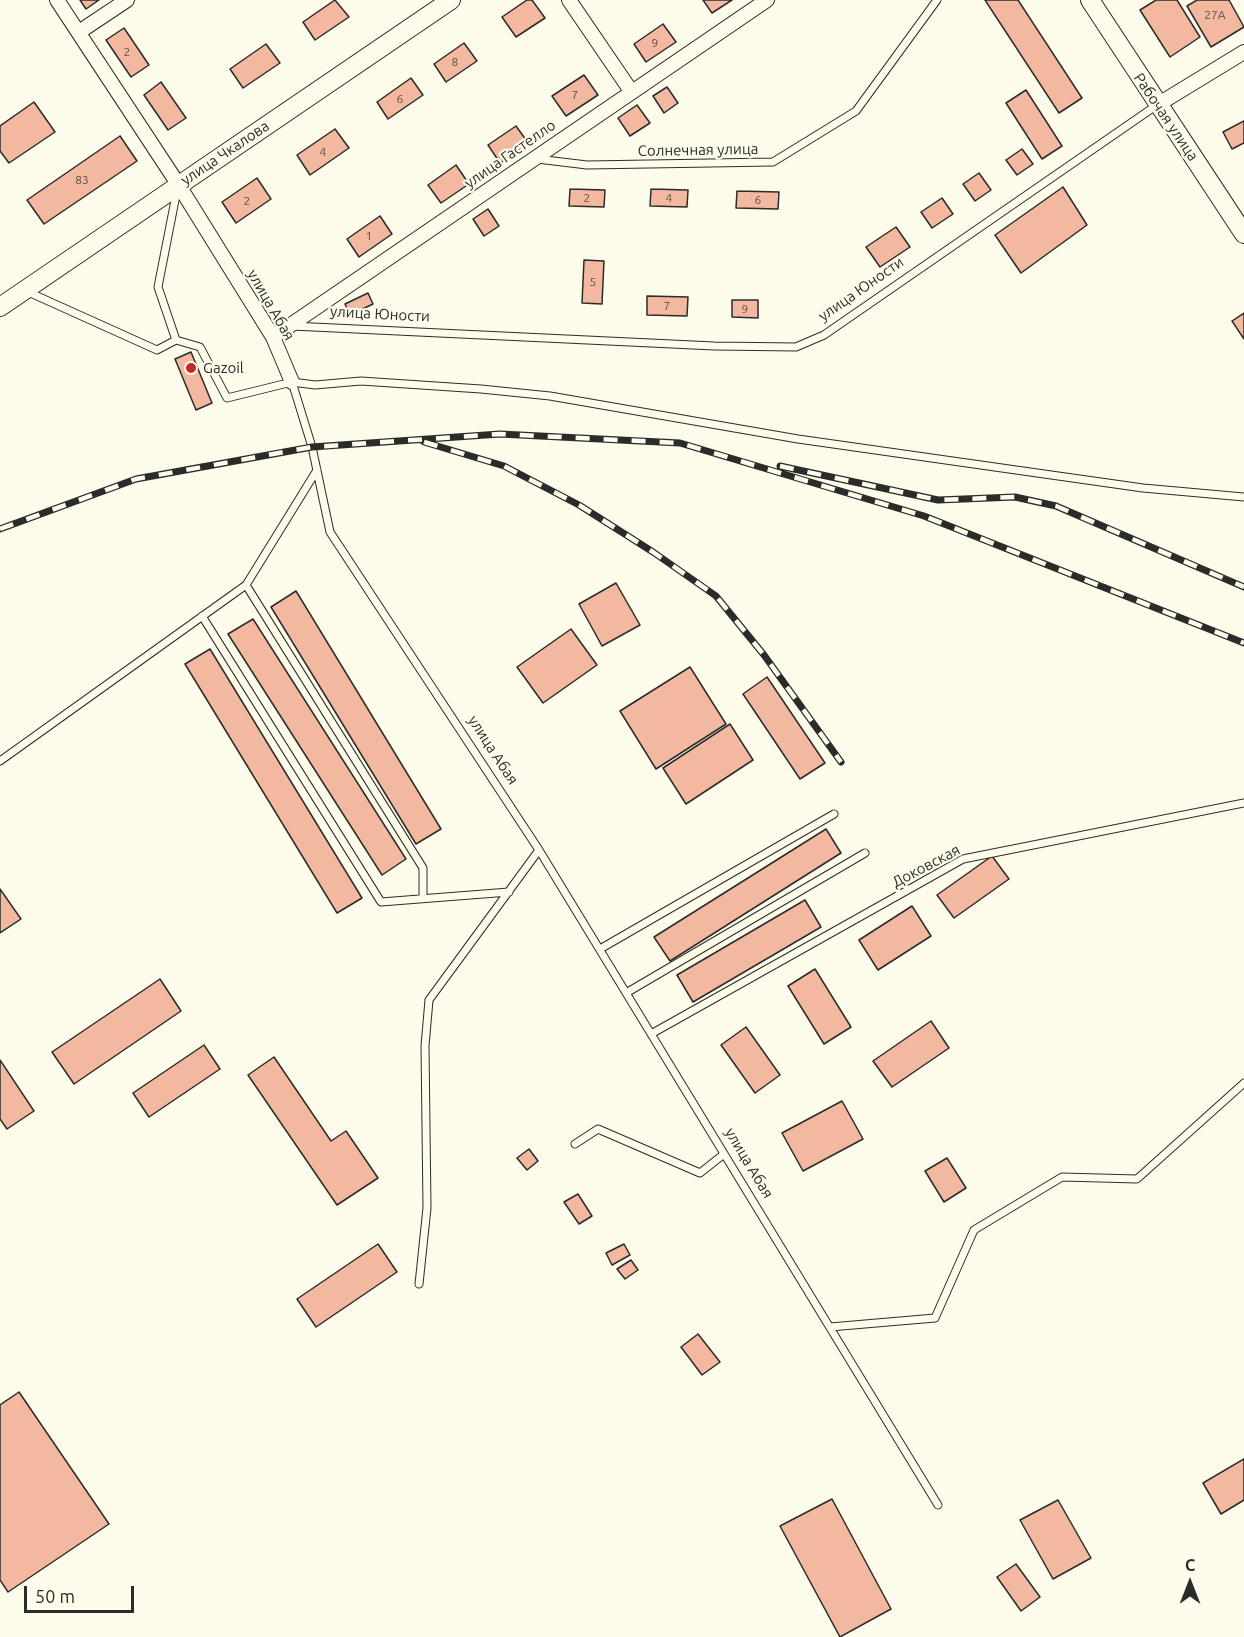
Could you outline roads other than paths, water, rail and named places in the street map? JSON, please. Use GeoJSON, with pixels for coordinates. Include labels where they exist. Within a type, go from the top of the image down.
{"type":"FeatureCollection","features":[{"type":"Feature","properties":{"kind":"main road","name":"улица Чкалова"},"geometry":{"type":"LineString","coordinates":[[0,307],[451,0]]}},
{"type":"Feature","properties":{"kind":"main road","name":"Рабочая улица"},"geometry":{"type":"LineString","coordinates":[[1090,0],[1244,234]]}},
{"type":"Feature","properties":{"kind":"street","name":"улица Абая"},"geometry":{"type":"LineString","coordinates":[[57,0],[178,184],[273,337],[292,382]]}},
{"type":"Feature","properties":{"kind":"street"},"geometry":{"type":"LineString","coordinates":[[79,32],[127,0]]}},
{"type":"Feature","properties":{"kind":"street"},"geometry":{"type":"LineString","coordinates":[[570,0],[631,91]]}},
{"type":"Feature","properties":{"kind":"street","name":"улица Гастелло"},"geometry":{"type":"LineString","coordinates":[[273,337],[767,0]]}},
{"type":"Feature","properties":{"kind":"street","name":"улица Юности"},"geometry":{"type":"LineString","coordinates":[[1157,105],[1244,52]]}},
{"type":"Feature","properties":{"kind":"lane","name":"Солнечная улица"},"geometry":{"type":"LineString","coordinates":[[533,158],[587,165],[773,162],[856,111],[937,0]]}},
{"type":"Feature","properties":{"kind":"lane","name":"улица Юности"},"geometry":{"type":"LineString","coordinates":[[289,326],[714,346],[796,347],[824,335],[1157,105]]}},
{"type":"Feature","properties":{"kind":"lane"},"geometry":{"type":"LineString","coordinates":[[176,340],[158,287],[178,184]]}},
{"type":"Feature","properties":{"kind":"lane"},"geometry":{"type":"LineString","coordinates":[[24,290],[157,350],[176,340],[200,347],[227,398],[292,382],[315,385],[361,381],[415,383],[550,396],[798,439],[1143,488],[1244,497]]}},
{"type":"Feature","properties":{"kind":"lane","name":"улица Абая"},"geometry":{"type":"LineString","coordinates":[[292,382],[317,470],[330,532],[539,850],[938,1505]]}},
{"type":"Feature","properties":{"kind":"lane"},"geometry":{"type":"LineString","coordinates":[[0,761],[246,585],[317,470]]}},
{"type":"Feature","properties":{"kind":"lane"},"geometry":{"type":"LineString","coordinates":[[246,585],[423,868],[423,898]]}},
{"type":"Feature","properties":{"kind":"lane"},"geometry":{"type":"LineString","coordinates":[[202,616],[381,902],[508,892]]}},
{"type":"Feature","properties":{"kind":"lane","name":"Доковская"},"geometry":{"type":"LineString","coordinates":[[651,1034],[963,859],[1244,803]]}},
{"type":"Feature","properties":{"kind":"lane"},"geometry":{"type":"LineString","coordinates":[[600,949],[834,814]]}},
{"type":"Feature","properties":{"kind":"lane"},"geometry":{"type":"LineString","coordinates":[[418,1284],[427,1208],[424,1046],[429,1000],[539,850]]}},
{"type":"Feature","properties":{"kind":"lane"},"geometry":{"type":"LineString","coordinates":[[626,993],[865,853]]}},
{"type":"Feature","properties":{"kind":"lane"},"geometry":{"type":"LineString","coordinates":[[830,1327],[935,1318],[974,1230],[1062,1177],[1137,1179],[1244,1083]]}},
{"type":"Feature","properties":{"kind":"lane"},"geometry":{"type":"LineString","coordinates":[[574,1144],[598,1129],[700,1173],[724,1154]]}},
{"type":"Feature","properties":{"kind":"railway"},"geometry":{"type":"LineString","coordinates":[[0,529],[136,479],[312,447],[500,434],[680,443],[924,516],[1244,643]]}},
{"type":"Feature","properties":{"kind":"railway"},"geometry":{"type":"LineString","coordinates":[[424,442],[504,466],[579,505],[716,596],[764,655],[841,762]]}},
{"type":"Feature","properties":{"kind":"railway"},"geometry":{"type":"LineString","coordinates":[[780,466],[938,500],[1015,497],[1056,506],[1244,587]]}},
{"type":"Feature","properties":{"kind":"place","name":"Gazoil"},"geometry":{"type":"Point","coordinates":[191,368]}}]}
